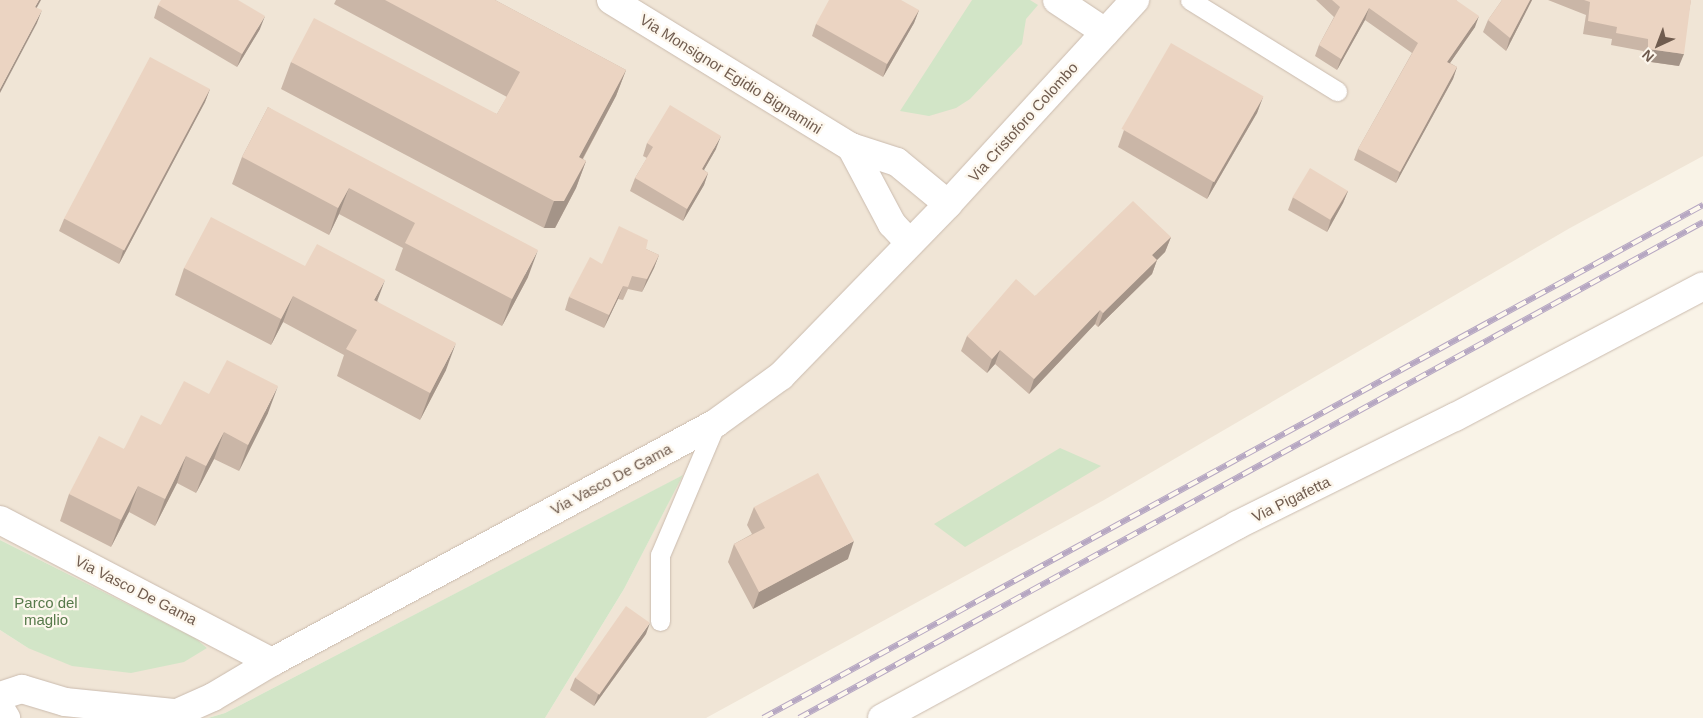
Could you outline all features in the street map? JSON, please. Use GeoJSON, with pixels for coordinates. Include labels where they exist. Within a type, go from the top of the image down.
{"type":"FeatureCollection","features":[{"type":"Feature","properties":{"kind":"street","name":"Via Monsignor Egidio Bignamini"},"geometry":{"type":"LineString","coordinates":[[611,0],[851,147],[897,162],[948,204]]}},
{"type":"Feature","properties":{"kind":"street"},"geometry":{"type":"LineString","coordinates":[[1057,0],[1105,32]]}},
{"type":"Feature","properties":{"kind":"street","name":"Via Cristoforo Colombo"},"geometry":{"type":"LineString","coordinates":[[910,243],[1135,0]]}},
{"type":"Feature","properties":{"kind":"street"},"geometry":{"type":"LineString","coordinates":[[851,147],[892,224],[910,243]]}},
{"type":"Feature","properties":{"kind":"street","name":"Via Vasco De Gama"},"geometry":{"type":"LineString","coordinates":[[0,696],[22,689],[66,702],[170,716],[213,697],[272,662],[716,423],[780,376],[910,243]]}},
{"type":"Feature","properties":{"kind":"street","name":"Via Pigafetta"},"geometry":{"type":"LineString","coordinates":[[882,718],[1237,525],[1455,417],[1703,286]]}},
{"type":"Feature","properties":{"kind":"street","name":"Via Vasco De Gama"},"geometry":{"type":"LineString","coordinates":[[0,520],[272,662]]}},
{"type":"Feature","properties":{"kind":"street"},"geometry":{"type":"LineString","coordinates":[[0,708],[6,718]]}},
{"type":"Feature","properties":{"kind":"lane"},"geometry":{"type":"LineString","coordinates":[[1190,0],[1337,91]]}},
{"type":"Feature","properties":{"kind":"lane"},"geometry":{"type":"LineString","coordinates":[[660,621],[660,555],[716,423]]}},
{"type":"Feature","properties":{"kind":"shaded area"},"geometry":{"type":"Polygon","coordinates":[[[0,0],[1703,0],[1703,156],[1570,228],[1104,500],[706,718],[545,718],[624,589],[682,476],[225,713],[208,718],[0,718],[0,630],[28,648],[207,648],[195,638],[0,540],[0,0]]]}},
{"type":"Feature","properties":{"kind":"green space"},"geometry":{"type":"Polygon","coordinates":[[[972,0],[1030,0],[1038,5],[1026,19],[1022,44],[970,99],[956,108],[929,116],[900,111],[972,0]]]}},
{"type":"Feature","properties":{"kind":"green space"},"geometry":{"type":"Polygon","coordinates":[[[1060,448],[1101,466],[965,547],[934,524],[1060,448]]]}},
{"type":"Feature","properties":{"kind":"green space"},"geometry":{"type":"Polygon","coordinates":[[[683,475],[624,589],[545,718],[208,718],[225,713],[683,475]]]}},
{"type":"Feature","properties":{"kind":"green space","name":"Parco del maglio"},"geometry":{"type":"Polygon","coordinates":[[[0,540],[195,638],[207,648],[184,662],[131,673],[72,666],[28,648],[0,630],[0,540]]]}},
{"type":"Feature","properties":{"kind":"building"},"geometry":{"type":"Polygon","coordinates":[[[0,0],[39,0],[35,7],[42,10],[0,89],[0,0]]]}},
{"type":"Feature","properties":{"kind":"building"},"geometry":{"type":"Polygon","coordinates":[[[161,0],[238,0],[265,16],[242,54],[158,5],[161,0]]]}},
{"type":"Feature","properties":{"kind":"building"},"geometry":{"type":"Polygon","coordinates":[[[385,0],[495,0],[626,70],[579,157],[586,161],[564,201],[554,201],[291,62],[314,18],[497,114],[520,72],[385,0]]]}},
{"type":"Feature","properties":{"kind":"building"},"geometry":{"type":"Polygon","coordinates":[[[829,0],[901,0],[919,10],[887,64],[816,24],[829,0]]]}},
{"type":"Feature","properties":{"kind":"building"},"geometry":{"type":"Polygon","coordinates":[[[1332,0],[1456,0],[1479,16],[1447,62],[1457,67],[1400,172],[1358,149],[1418,43],[1369,8],[1341,59],[1319,45],[1340,7],[1332,0]]]}},
{"type":"Feature","properties":{"kind":"building"},"geometry":{"type":"Polygon","coordinates":[[[1502,0],[1530,0],[1510,38],[1488,20],[1502,0]]]}},
{"type":"Feature","properties":{"kind":"building"},"geometry":{"type":"Polygon","coordinates":[[[1584,0],[1691,0],[1684,54],[1648,49],[1648,39],[1616,33],[1617,27],[1588,21],[1590,2],[1584,0]]]}},
{"type":"Feature","properties":{"kind":"building"},"geometry":{"type":"Polygon","coordinates":[[[1171,43],[1264,96],[1214,182],[1122,129],[1171,43]]]}},
{"type":"Feature","properties":{"kind":"building"},"geometry":{"type":"Polygon","coordinates":[[[150,57],[210,89],[124,251],[64,219],[150,57]]]}},
{"type":"Feature","properties":{"kind":"building"},"geometry":{"type":"Polygon","coordinates":[[[670,105],[721,136],[702,169],[708,173],[687,209],[635,178],[653,147],[647,143],[670,105]]]}},
{"type":"Feature","properties":{"kind":"building"},"geometry":{"type":"Polygon","coordinates":[[[268,107],[538,250],[512,299],[405,243],[415,223],[349,188],[338,208],[242,157],[268,107]]]}},
{"type":"Feature","properties":{"kind":"building"},"geometry":{"type":"Polygon","coordinates":[[[1310,168],[1348,191],[1330,220],[1292,197],[1310,168]]]}},
{"type":"Feature","properties":{"kind":"building"},"geometry":{"type":"Polygon","coordinates":[[[1133,201],[1171,237],[1152,255],[1157,260],[1103,313],[1100,310],[1034,379],[1000,350],[992,359],[967,336],[1016,279],[1035,296],[1133,201]]]}},
{"type":"Feature","properties":{"kind":"building"},"geometry":{"type":"Polygon","coordinates":[[[211,217],[305,266],[317,244],[385,280],[374,300],[456,343],[430,393],[346,349],[357,330],[293,296],[281,319],[184,268],[211,217]]]}},
{"type":"Feature","properties":{"kind":"building"},"geometry":{"type":"Polygon","coordinates":[[[619,226],[648,240],[646,249],[659,255],[647,279],[632,276],[628,287],[623,286],[609,315],[569,297],[590,257],[602,264],[619,226]]]}},
{"type":"Feature","properties":{"kind":"building"},"geometry":{"type":"Polygon","coordinates":[[[227,360],[278,386],[248,445],[224,432],[206,466],[186,456],[165,499],[138,486],[121,520],[69,494],[99,436],[124,449],[141,415],[161,425],[184,381],[209,394],[227,360]]]}},
{"type":"Feature","properties":{"kind":"building"},"geometry":{"type":"Polygon","coordinates":[[[818,473],[854,541],[759,592],[734,544],[765,528],[754,507],[818,473]]]}},
{"type":"Feature","properties":{"kind":"building"},"geometry":{"type":"Polygon","coordinates":[[[626,606],[650,623],[599,695],[576,678],[626,606]]]}},
{"type":"Feature","properties":{"kind":"railway"},"geometry":{"type":"LineString","coordinates":[[763,718],[1703,205]]}},
{"type":"Feature","properties":{"kind":"railway"},"geometry":{"type":"LineString","coordinates":[[799,718],[1703,222]]}}]}
